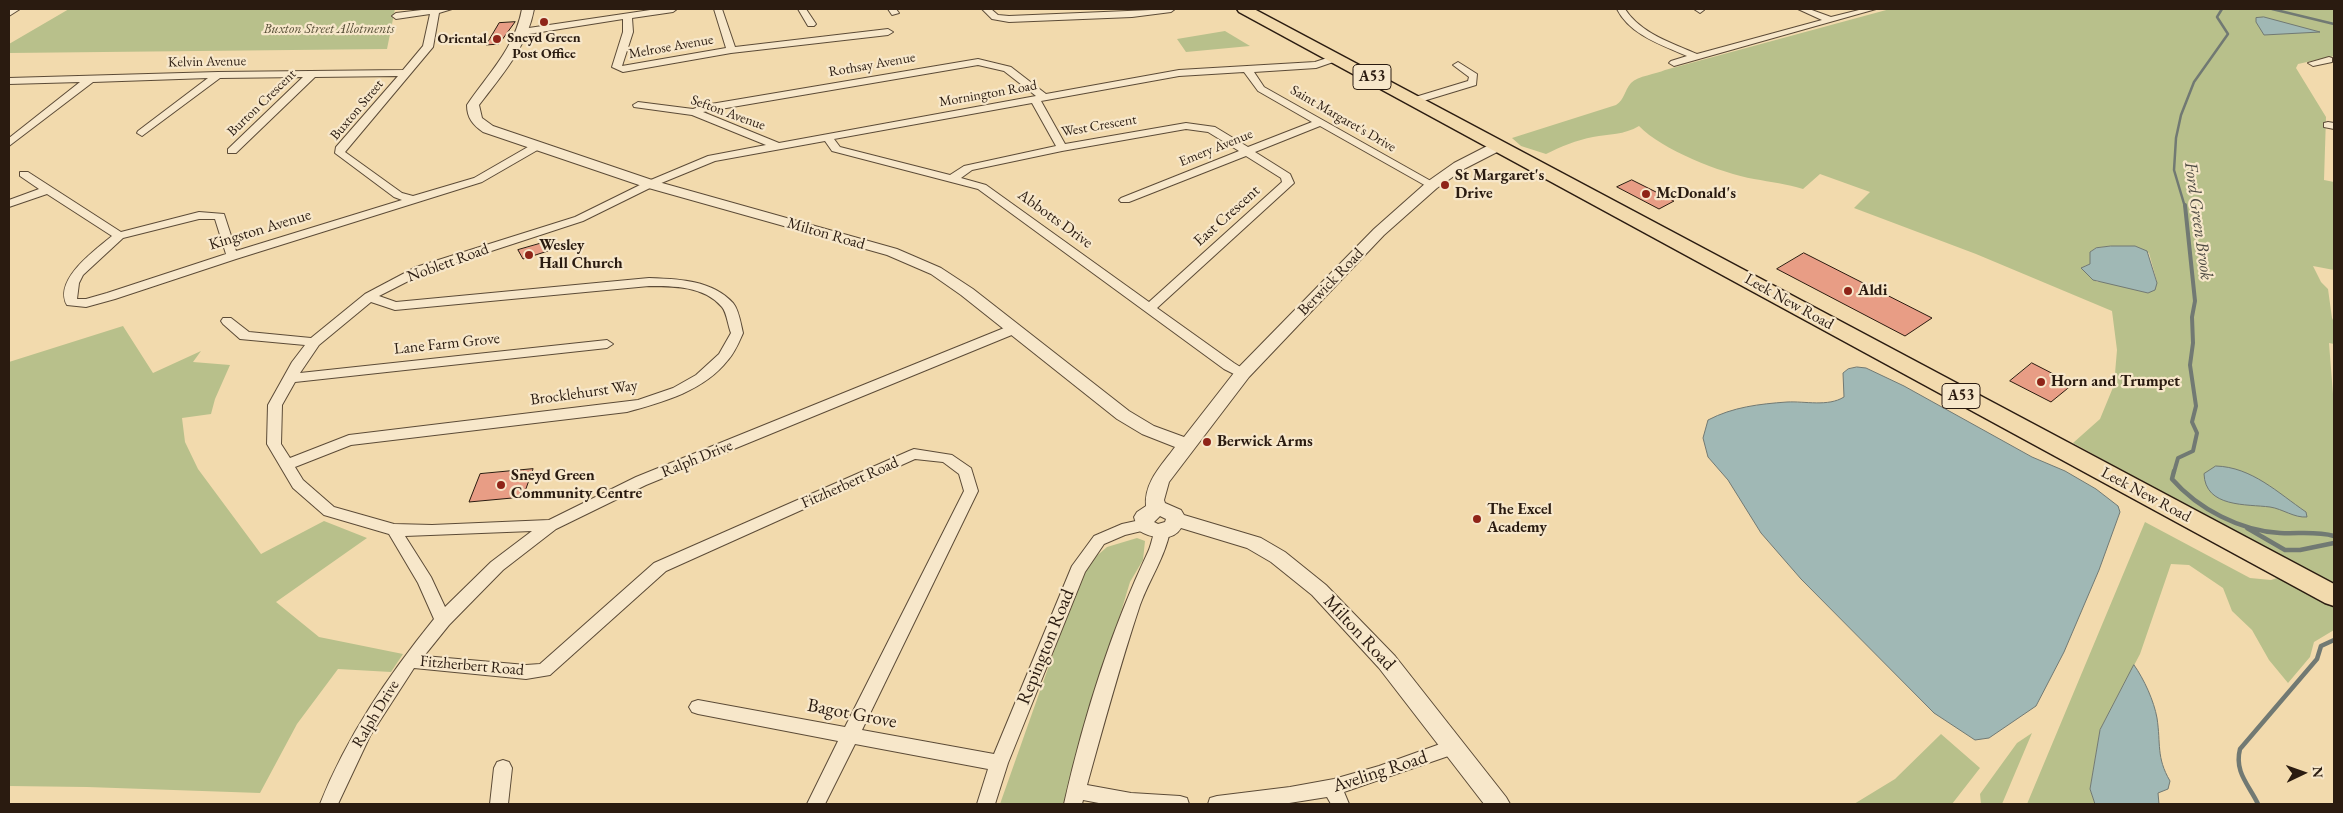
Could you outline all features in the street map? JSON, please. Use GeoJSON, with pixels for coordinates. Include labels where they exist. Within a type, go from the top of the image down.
{"type":"FeatureCollection","features":[{"type":"Feature","properties":{"kind":"highway","name":"Leek New Road"},"geometry":{"type":"LineString","coordinates":[[1244,9],[1667,235],[2334,596]]}},
{"type":"Feature","properties":{"kind":"street"},"geometry":{"type":"LineString","coordinates":[[9,12],[16,9]]}},
{"type":"Feature","properties":{"kind":"street"},"geometry":{"type":"LineString","coordinates":[[396,16],[448,9]]}},
{"type":"Feature","properties":{"kind":"street","name":"Milton Road"},"geometry":{"type":"LineString","coordinates":[[528,9],[522,32],[508,57],[473,105],[473,114],[478,122],[488,129],[650,184],[892,252],[921,263],[967,292],[1123,415],[1148,430],[1187,445]]}},
{"type":"Feature","properties":{"kind":"street"},"geometry":{"type":"LineString","coordinates":[[522,32],[673,9]]}},
{"type":"Feature","properties":{"kind":"street"},"geometry":{"type":"LineString","coordinates":[[718,9],[731,50]]}},
{"type":"Feature","properties":{"kind":"street"},"geometry":{"type":"LineString","coordinates":[[802,9],[812,24]]}},
{"type":"Feature","properties":{"kind":"street"},"geometry":{"type":"LineString","coordinates":[[986,9],[995,17],[1009,20],[1132,14],[1171,9]]}},
{"type":"Feature","properties":{"kind":"street"},"geometry":{"type":"LineString","coordinates":[[1119,9],[1132,14]]}},
{"type":"Feature","properties":{"kind":"street"},"geometry":{"type":"LineString","coordinates":[[1621,9],[1624,17],[1643,31],[1694,56]]}},
{"type":"Feature","properties":{"kind":"street"},"geometry":{"type":"LineString","coordinates":[[1802,9],[1830,20]]}},
{"type":"Feature","properties":{"kind":"street"},"geometry":{"type":"LineString","coordinates":[[1674,63],[1872,9]]}},
{"type":"Feature","properties":{"kind":"street","name":"Buxton Street"},"geometry":{"type":"LineString","coordinates":[[413,200],[398,195],[340,153],[340,149],[428,46],[435,10]]}},
{"type":"Feature","properties":{"kind":"street","name":"Melrose Avenue"},"geometry":{"type":"LineString","coordinates":[[628,16],[628,32],[617,67],[622,69],[731,50],[888,32]]}},
{"type":"Feature","properties":{"kind":"street","name":"Mornington Road"},"geometry":{"type":"LineString","coordinates":[[650,184],[712,158],[1179,73],[1316,65],[1336,58]]}},
{"type":"Feature","properties":{"kind":"street","name":"Rothsay Avenue"},"geometry":{"type":"LineString","coordinates":[[694,112],[704,108],[978,62],[1000,63],[1011,68],[1040,99],[1062,148]]}},
{"type":"Feature","properties":{"kind":"street"},"geometry":{"type":"LineString","coordinates":[[1416,100],[1472,83],[1474,76],[1458,65]]}},
{"type":"Feature","properties":{"kind":"street","name":"Saint Margaret's Drive"},"geometry":{"type":"LineString","coordinates":[[1248,69],[1262,89],[1319,123],[1432,185]]}},
{"type":"Feature","properties":{"kind":"street","name":"Kelvin Avenue"},"geometry":{"type":"LineString","coordinates":[[9,81],[218,75],[405,73]]}},
{"type":"Feature","properties":{"kind":"street"},"geometry":{"type":"LineString","coordinates":[[142,133],[218,75]]}},
{"type":"Feature","properties":{"kind":"street","name":"Burton Crescent"},"geometry":{"type":"LineString","coordinates":[[232,151],[311,75]]}},
{"type":"Feature","properties":{"kind":"street"},"geometry":{"type":"LineString","coordinates":[[9,143],[91,78]]}},
{"type":"Feature","properties":{"kind":"street","name":"Sefton Avenue"},"geometry":{"type":"LineString","coordinates":[[638,104],[694,112],[778,146]]}},
{"type":"Feature","properties":{"kind":"street","name":"Emery Avenue"},"geometry":{"type":"LineString","coordinates":[[1125,200],[1319,123]]}},
{"type":"Feature","properties":{"kind":"street","name":"West Crescent"},"geometry":{"type":"LineString","coordinates":[[954,178],[968,168],[1062,148],[1186,126],[1210,128],[1249,151]]}},
{"type":"Feature","properties":{"kind":"street","name":"Abbotts Drive"},"geometry":{"type":"LineString","coordinates":[[828,137],[836,148],[982,187],[1229,366],[1243,373]]}},
{"type":"Feature","properties":{"kind":"street","name":"Kingston Avenue"},"geometry":{"type":"LineString","coordinates":[[119,236],[74,277],[68,293],[71,302],[86,303],[111,296],[232,256],[478,180],[537,146]]}},
{"type":"Feature","properties":{"kind":"street","name":"Berwick Road"},"geometry":{"type":"LineString","coordinates":[[1187,445],[1243,373],[1379,232],[1432,185],[1459,166],[1498,146]]}},
{"type":"Feature","properties":{"kind":"street","name":"East Crescent"},"geometry":{"type":"LineString","coordinates":[[1150,308],[1288,183],[1286,176],[1249,151]]}},
{"type":"Feature","properties":{"kind":"street"},"geometry":{"type":"LineString","coordinates":[[24,174],[119,236],[199,215],[213,214],[220,216],[232,256]]}},
{"type":"Feature","properties":{"kind":"street","name":"Noblett Road"},"geometry":{"type":"LineString","coordinates":[[551,525],[432,531],[394,530],[329,511],[298,484],[274,444],[275,405],[314,342],[369,297],[420,270],[579,219],[650,184]]}},
{"type":"Feature","properties":{"kind":"street"},"geometry":{"type":"LineString","coordinates":[[9,204],[46,190]]}},
{"type":"Feature","properties":{"kind":"street","name":"Brocklehurst Way"},"geometry":{"type":"LineString","coordinates":[[287,466],[349,440],[627,407],[653,401],[690,386],[722,360],[737,333],[729,306],[709,291],[683,283],[649,282],[395,306],[369,297]]}},
{"type":"Feature","properties":{"kind":"street"},"geometry":{"type":"LineString","coordinates":[[227,321],[245,336],[314,342]]}},
{"type":"Feature","properties":{"kind":"street","name":"Ralph Drive"},"geometry":{"type":"LineString","coordinates":[[329,804],[363,731],[410,661],[443,620],[497,566],[551,525],[641,481],[1014,329]]}},
{"type":"Feature","properties":{"kind":"street","name":"Lane Farm Grove"},"geometry":{"type":"LineString","coordinates":[[290,378],[607,344]]}},
{"type":"Feature","properties":{"kind":"street"},"geometry":{"type":"LineString","coordinates":[[1180,804],[1075,798],[1109,672],[1136,594],[1159,546],[1160,521],[1155,500],[1160,480],[1187,445]]}},
{"type":"Feature","properties":{"kind":"street","name":"Fitzherbert Road"},"geometry":{"type":"LineString","coordinates":[[410,661],[526,672],[544,670],[660,567],[914,454],[947,458],[966,472],[971,491],[816,804]]}},
{"type":"Feature","properties":{"kind":"street","name":"Milton Road"},"geometry":{"type":"LineString","coordinates":[[1160,521],[1254,542],[1278,557],[1319,590],[1387,662],[1498,804]]}},
{"type":"Feature","properties":{"kind":"street","name":"Repington Road"},"geometry":{"type":"LineString","coordinates":[[986,804],[999,763],[1078,570],[1099,540],[1122,530],[1160,521]]}},
{"type":"Feature","properties":{"kind":"street"},"geometry":{"type":"LineString","coordinates":[[394,530],[425,581],[443,620]]}},
{"type":"Feature","properties":{"kind":"street","name":"Bagot Grove"},"geometry":{"type":"LineString","coordinates":[[698,707],[999,763]]}},
{"type":"Feature","properties":{"kind":"street","name":"Aveling Road"},"geometry":{"type":"LineString","coordinates":[[1217,804],[1291,796],[1337,796],[1394,770],[1454,747]]}},
{"type":"Feature","properties":{"kind":"street"},"geometry":{"type":"LineString","coordinates":[[499,804],[504,768]]}},
{"type":"Feature","properties":{"kind":"green space","name":"Buxton Street Allotments"},"geometry":{"type":"Polygon","coordinates":[[[69,9],[395,9],[387,49],[9,53],[9,44],[69,9]]]}},
{"type":"Feature","properties":{"kind":"green space"},"geometry":{"type":"Polygon","coordinates":[[[1890,9],[2334,9],[2334,56],[2298,64],[2296,68],[2326,117],[2324,180],[2334,182],[2334,270],[2313,266],[2321,282],[2328,289],[2334,322],[2334,344],[2329,343],[2334,407],[2334,588],[2073,443],[2100,419],[2114,385],[2117,350],[2112,311],[1976,254],[1854,208],[1870,192],[1820,174],[1803,189],[1725,172],[1662,144],[1639,126],[1622,133],[1581,140],[1546,154],[1521,146],[1512,138],[1616,105],[1631,83],[1642,77],[1890,9]],[[2135,246],[2096,248],[2090,252],[2091,264],[2085,266],[2097,282],[2104,281],[2148,293],[2157,282],[2149,253],[2135,246]]]}},
{"type":"Feature","properties":{"kind":"green space"},"geometry":{"type":"Polygon","coordinates":[[[1225,31],[1250,46],[1186,52],[1177,39],[1225,31]]]}},
{"type":"Feature","properties":{"kind":"green space"},"geometry":{"type":"Polygon","coordinates":[[[123,326],[153,373],[201,351],[193,362],[230,365],[215,399],[211,414],[182,418],[185,442],[198,469],[261,554],[324,521],[367,538],[276,602],[319,637],[403,654],[391,672],[338,669],[297,724],[260,793],[9,786],[9,362],[123,326]]]}},
{"type":"Feature","properties":{"kind":"green space"},"geometry":{"type":"Polygon","coordinates":[[[2145,522],[2250,578],[2271,580],[2280,577],[2334,606],[2334,630],[2314,642],[2310,657],[2288,683],[2269,660],[2252,630],[2232,611],[2223,588],[2189,565],[2171,564],[2140,654],[2100,730],[2090,789],[2095,804],[2027,804],[2145,522]]]}},
{"type":"Feature","properties":{"kind":"green space"},"geometry":{"type":"Polygon","coordinates":[[[1137,538],[1145,541],[1143,560],[1130,582],[1063,804],[1000,804],[1075,592],[1092,560],[1107,547],[1137,538]]]}},
{"type":"Feature","properties":{"kind":"green space"},"geometry":{"type":"Polygon","coordinates":[[[2032,733],[2002,804],[1981,804],[1980,794],[2017,743],[2032,733]]]}},
{"type":"Feature","properties":{"kind":"green space"},"geometry":{"type":"Polygon","coordinates":[[[1941,734],[1980,768],[1952,804],[1854,804],[1895,779],[1941,734]]]}},
{"type":"Feature","properties":{"kind":"water"},"geometry":{"type":"Polygon","coordinates":[[[2264,17],[2320,32],[2264,35],[2256,22],[2256,18],[2264,17]]]}},
{"type":"Feature","properties":{"kind":"water"},"geometry":{"type":"Polygon","coordinates":[[[2135,246],[2147,251],[2157,283],[2155,290],[2148,293],[2093,280],[2081,268],[2090,264],[2090,252],[2096,248],[2135,246]]]}},
{"type":"Feature","properties":{"kind":"water"},"geometry":{"type":"Polygon","coordinates":[[[1866,368],[1904,386],[2032,457],[2065,471],[2096,489],[2118,506],[2120,512],[2099,570],[2064,652],[2036,706],[1989,738],[1975,740],[1934,713],[1801,579],[1761,533],[1728,480],[1708,457],[1703,438],[1708,420],[1727,412],[1756,405],[1787,402],[1824,403],[1838,400],[1844,397],[1843,373],[1848,369],[1866,368]]]}},
{"type":"Feature","properties":{"kind":"water"},"geometry":{"type":"Polygon","coordinates":[[[2216,466],[2229,467],[2241,471],[2264,482],[2306,512],[2307,517],[2270,507],[2239,504],[2219,499],[2206,485],[2204,474],[2216,466]]]}},
{"type":"Feature","properties":{"kind":"water"},"geometry":{"type":"Polygon","coordinates":[[[2134,665],[2148,690],[2156,711],[2161,757],[2170,781],[2168,789],[2158,793],[2159,804],[2095,804],[2090,789],[2100,730],[2134,665]]]}},
{"type":"Feature","properties":{"kind":"building"},"geometry":{"type":"Polygon","coordinates":[[[515,22],[499,44],[486,45],[499,23],[515,22]]]}},
{"type":"Feature","properties":{"kind":"building","name":"McDonald's"},"geometry":{"type":"Polygon","coordinates":[[[1632,180],[1674,201],[1659,209],[1617,187],[1632,180]]]}},
{"type":"Feature","properties":{"kind":"building","name":"Wesley Hall Church"},"geometry":{"type":"Polygon","coordinates":[[[546,242],[551,250],[523,259],[518,250],[546,242]]]}},
{"type":"Feature","properties":{"kind":"building","name":"Aldi"},"geometry":{"type":"Polygon","coordinates":[[[1804,253],[1932,318],[1905,336],[1777,269],[1804,253]]]}},
{"type":"Feature","properties":{"kind":"building","name":"Horn and Trumpet"},"geometry":{"type":"Polygon","coordinates":[[[2032,363],[2073,384],[2051,402],[2010,381],[2032,363]]]}},
{"type":"Feature","properties":{"kind":"building","name":"Sneyd Green Community Centre"},"geometry":{"type":"Polygon","coordinates":[[[533,469],[523,497],[469,502],[480,474],[533,469]]]}},
{"type":"Feature","properties":{"kind":"waterway","name":"Ford Green Brook"},"geometry":{"type":"LineString","coordinates":[[2185,207],[2174,170],[2176,138],[2181,115],[2194,82],[2228,34],[2217,17],[2222,9]]}},
{"type":"Feature","properties":{"kind":"waterway","name":"Ford Green Brook"},"geometry":{"type":"LineString","coordinates":[[2272,9],[2334,24]]}},
{"type":"Feature","properties":{"kind":"waterway","name":"Ford Green Brook"},"geometry":{"type":"LineString","coordinates":[[2174,472],[2178,458],[2193,451],[2197,433],[2192,422],[2196,406],[2190,365],[2193,343],[2192,317],[2195,301],[2185,205]]}},
{"type":"Feature","properties":{"kind":"waterway","name":"Ford Green Brook"},"geometry":{"type":"LineString","coordinates":[[2174,471],[2172,479],[2194,500],[2207,509],[2236,523],[2250,528],[2280,533],[2334,536]]}},
{"type":"Feature","properties":{"kind":"waterway","name":"Ford Green Brook"},"geometry":{"type":"LineString","coordinates":[[2247,528],[2285,550],[2300,550],[2334,543]]}},
{"type":"Feature","properties":{"kind":"waterway","name":"Ford Green Brook"},"geometry":{"type":"LineString","coordinates":[[2258,804],[2241,772],[2239,765],[2240,749],[2317,659],[2321,646],[2334,640]]}},
{"type":"Feature","properties":{"kind":"place","name":"Sneyd Green Post Office"},"geometry":{"type":"Point","coordinates":[544,22]}},
{"type":"Feature","properties":{"kind":"place","name":"Oriental"},"geometry":{"type":"Point","coordinates":[497,39]}},
{"type":"Feature","properties":{"kind":"place","name":"St Margaret's Drive"},"geometry":{"type":"Point","coordinates":[1445,185]}},
{"type":"Feature","properties":{"kind":"place","name":"McDonald's"},"geometry":{"type":"Point","coordinates":[1646,194]}},
{"type":"Feature","properties":{"kind":"place","name":"Wesley Hall Church"},"geometry":{"type":"Point","coordinates":[529,255]}},
{"type":"Feature","properties":{"kind":"place","name":"Aldi"},"geometry":{"type":"Point","coordinates":[1848,291]}},
{"type":"Feature","properties":{"kind":"place","name":"Horn and Trumpet"},"geometry":{"type":"Point","coordinates":[2041,382]}},
{"type":"Feature","properties":{"kind":"place","name":"Berwick Arms"},"geometry":{"type":"Point","coordinates":[1207,442]}},
{"type":"Feature","properties":{"kind":"place","name":"Sneyd Green Community Centre"},"geometry":{"type":"Point","coordinates":[501,485]}},
{"type":"Feature","properties":{"kind":"place","name":"The Excel Academy"},"geometry":{"type":"Point","coordinates":[1477,519]}}]}
